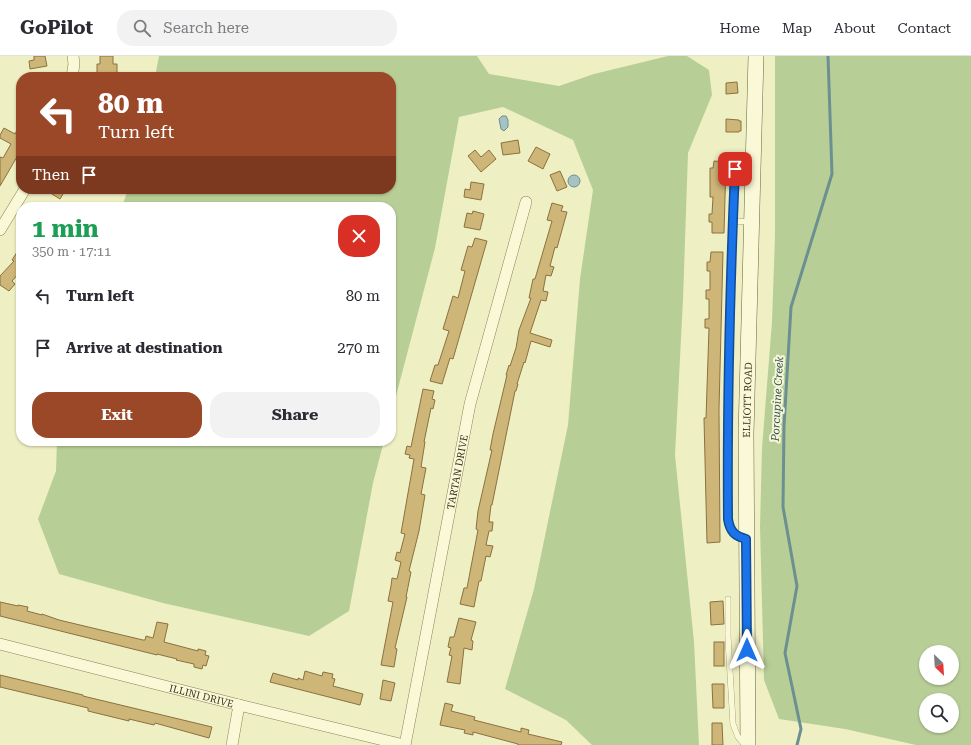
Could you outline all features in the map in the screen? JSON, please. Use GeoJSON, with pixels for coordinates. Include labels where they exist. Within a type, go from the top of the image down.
{"type":"FeatureCollection","features":[{"type":"Feature","properties":{"kind":"street"},"geometry":{"type":"LineString","coordinates":[[73,56],[73,72]]}},
{"type":"Feature","properties":{"kind":"street","name":"ELLIOTT ROAD"},"geometry":{"type":"LineString","coordinates":[[747,745],[746,434],[756,56]]}},
{"type":"Feature","properties":{"kind":"street","name":"TARTAN DRIVE"},"geometry":{"type":"LineString","coordinates":[[405,745],[470,404],[526,202]]}},
{"type":"Feature","properties":{"kind":"street"},"geometry":{"type":"LineString","coordinates":[[0,230],[16,204]]}},
{"type":"Feature","properties":{"kind":"street","name":"ILLINI DRIVE"},"geometry":{"type":"LineString","coordinates":[[0,644],[239,705],[405,745]]}},
{"type":"Feature","properties":{"kind":"street"},"geometry":{"type":"LineString","coordinates":[[232,745],[239,705]]}},
{"type":"Feature","properties":{"kind":"lane"},"geometry":{"type":"LineString","coordinates":[[735,169],[727,431],[728,519],[730,529],[733,533],[746,539]]}},
{"type":"Feature","properties":{"kind":"lane"},"geometry":{"type":"LineString","coordinates":[[733,221],[751,222]]}},
{"type":"Feature","properties":{"kind":"lane"},"geometry":{"type":"LineString","coordinates":[[728,599],[728,637],[733,724],[738,736],[747,745]]}},
{"type":"Feature","properties":{"kind":"green space"},"geometry":{"type":"Polygon","coordinates":[[[159,56],[477,56],[489,74],[559,86],[594,74],[668,56],[687,56],[709,70],[712,95],[688,153],[683,300],[675,455],[694,642],[699,745],[592,745],[566,720],[505,689],[534,589],[568,425],[580,279],[593,190],[573,140],[503,107],[459,117],[435,248],[396,396],[396,202],[124,202],[126,194],[396,194],[396,72],[156,72],[159,56]]]}},
{"type":"Feature","properties":{"kind":"green space"},"geometry":{"type":"Polygon","coordinates":[[[775,56],[971,56],[971,745],[916,745],[845,729],[779,719],[764,680],[760,527],[762,448],[772,322],[775,236],[775,56]]]}},
{"type":"Feature","properties":{"kind":"green space"},"geometry":{"type":"Polygon","coordinates":[[[57,446],[383,446],[373,483],[349,611],[309,636],[163,603],[59,574],[38,519],[56,471],[57,446]]]}},
{"type":"Feature","properties":{"kind":"water"},"geometry":{"type":"Polygon","coordinates":[[[502,116],[506,116],[508,120],[508,127],[504,131],[501,129],[499,119],[502,116]]]}},
{"type":"Feature","properties":{"kind":"water"},"geometry":{"type":"Polygon","coordinates":[[[572,175],[576,175],[580,181],[576,187],[572,187],[568,183],[568,179],[572,175]]]}},
{"type":"Feature","properties":{"kind":"building"},"geometry":{"type":"Polygon","coordinates":[[[34,56],[45,56],[47,66],[30,69],[29,61],[34,60],[34,56]]]}},
{"type":"Feature","properties":{"kind":"building"},"geometry":{"type":"Polygon","coordinates":[[[100,56],[113,56],[113,64],[117,64],[117,72],[97,72],[97,64],[100,64],[100,56]]]}},
{"type":"Feature","properties":{"kind":"building"},"geometry":{"type":"Polygon","coordinates":[[[737,82],[738,93],[726,94],[726,83],[737,82]]]}},
{"type":"Feature","properties":{"kind":"building"},"geometry":{"type":"Polygon","coordinates":[[[726,119],[741,121],[741,131],[726,132],[726,119]]]}},
{"type":"Feature","properties":{"kind":"building"},"geometry":{"type":"Polygon","coordinates":[[[4,128],[15,134],[16,132],[16,159],[0,186],[0,157],[3,158],[11,144],[0,138],[0,135],[4,128]]]}},
{"type":"Feature","properties":{"kind":"building"},"geometry":{"type":"Polygon","coordinates":[[[518,140],[520,153],[503,155],[501,143],[518,140]]]}},
{"type":"Feature","properties":{"kind":"building"},"geometry":{"type":"Polygon","coordinates":[[[536,147],[550,154],[543,169],[528,161],[536,147]]]}},
{"type":"Feature","properties":{"kind":"building"},"geometry":{"type":"Polygon","coordinates":[[[475,150],[481,157],[489,150],[496,159],[481,172],[468,156],[475,150]]]}},
{"type":"Feature","properties":{"kind":"building"},"geometry":{"type":"Polygon","coordinates":[[[714,161],[726,162],[724,233],[712,233],[712,222],[709,222],[709,214],[712,214],[713,197],[710,197],[710,168],[713,168],[714,161]]]}},
{"type":"Feature","properties":{"kind":"building"},"geometry":{"type":"Polygon","coordinates":[[[560,171],[567,187],[557,191],[550,175],[560,171]]]}},
{"type":"Feature","properties":{"kind":"building"},"geometry":{"type":"Polygon","coordinates":[[[471,182],[484,184],[481,200],[464,197],[465,189],[470,190],[471,182]]]}},
{"type":"Feature","properties":{"kind":"building"},"geometry":{"type":"Polygon","coordinates":[[[52,194],[63,194],[60,199],[52,194]]]}},
{"type":"Feature","properties":{"kind":"building"},"geometry":{"type":"Polygon","coordinates":[[[552,203],[563,206],[561,211],[567,212],[557,248],[555,247],[550,266],[554,267],[551,276],[546,275],[543,291],[548,292],[546,301],[541,300],[530,333],[552,340],[550,347],[531,341],[517,384],[491,505],[489,522],[493,522],[492,531],[489,531],[486,545],[493,546],[490,557],[486,556],[474,607],[460,604],[464,588],[467,588],[478,530],[476,529],[478,511],[492,450],[490,450],[506,375],[516,348],[519,330],[531,298],[529,298],[533,279],[535,279],[552,221],[547,220],[552,203]]]}},
{"type":"Feature","properties":{"kind":"building"},"geometry":{"type":"Polygon","coordinates":[[[473,211],[484,214],[480,230],[464,227],[467,213],[472,214],[473,211]]]}},
{"type":"Feature","properties":{"kind":"building"},"geometry":{"type":"Polygon","coordinates":[[[475,238],[487,241],[453,359],[450,358],[442,384],[430,381],[435,365],[438,365],[449,331],[443,329],[453,296],[458,298],[465,271],[461,270],[468,246],[472,247],[475,238]]]}},
{"type":"Feature","properties":{"kind":"building"},"geometry":{"type":"Polygon","coordinates":[[[711,252],[723,252],[719,409],[720,542],[707,543],[704,418],[706,418],[709,328],[705,328],[705,319],[709,319],[709,299],[706,299],[706,290],[710,290],[710,271],[707,271],[707,262],[710,262],[711,252]]]}},
{"type":"Feature","properties":{"kind":"building"},"geometry":{"type":"Polygon","coordinates":[[[16,254],[16,277],[12,281],[15,284],[9,291],[0,285],[0,276],[14,261],[12,260],[16,254]]]}},
{"type":"Feature","properties":{"kind":"building"},"geometry":{"type":"Polygon","coordinates":[[[423,389],[434,391],[432,399],[435,400],[433,409],[431,408],[424,442],[421,467],[426,468],[421,494],[425,495],[419,531],[409,571],[411,572],[407,597],[395,648],[397,649],[394,667],[381,665],[393,602],[388,601],[392,578],[397,579],[401,562],[395,560],[397,552],[400,553],[405,534],[401,533],[414,459],[409,458],[410,455],[405,454],[407,446],[411,447],[423,389]]]}},
{"type":"Feature","properties":{"kind":"building"},"geometry":{"type":"Polygon","coordinates":[[[723,601],[724,624],[711,625],[710,602],[723,601]]]}},
{"type":"Feature","properties":{"kind":"building"},"geometry":{"type":"Polygon","coordinates":[[[0,602],[28,607],[27,611],[143,640],[145,640],[146,636],[153,638],[157,622],[168,624],[164,642],[198,651],[198,649],[206,651],[205,655],[209,656],[206,666],[203,665],[202,669],[194,667],[194,664],[176,660],[177,659],[0,616],[0,602]]]}},
{"type":"Feature","properties":{"kind":"building"},"geometry":{"type":"Polygon","coordinates":[[[459,618],[476,622],[471,640],[473,641],[472,650],[464,648],[460,684],[447,682],[452,656],[449,655],[451,648],[448,647],[450,637],[454,637],[459,618]]]}},
{"type":"Feature","properties":{"kind":"building"},"geometry":{"type":"Polygon","coordinates":[[[714,642],[724,642],[724,666],[714,666],[714,642]]]}},
{"type":"Feature","properties":{"kind":"building"},"geometry":{"type":"Polygon","coordinates":[[[305,671],[322,676],[323,672],[333,674],[332,678],[335,679],[333,686],[363,694],[360,705],[270,682],[273,673],[303,680],[305,671]]]}},
{"type":"Feature","properties":{"kind":"building"},"geometry":{"type":"Polygon","coordinates":[[[0,675],[212,727],[209,738],[155,723],[154,725],[129,719],[129,721],[88,711],[88,708],[0,687],[0,675]]]}},
{"type":"Feature","properties":{"kind":"building"},"geometry":{"type":"Polygon","coordinates":[[[383,680],[395,683],[391,701],[380,699],[383,680]]]}},
{"type":"Feature","properties":{"kind":"building"},"geometry":{"type":"Polygon","coordinates":[[[712,684],[724,684],[724,708],[713,708],[712,684]]]}},
{"type":"Feature","properties":{"kind":"building"},"geometry":{"type":"Polygon","coordinates":[[[445,703],[453,705],[451,711],[475,717],[474,720],[521,732],[521,728],[529,730],[528,734],[562,742],[561,745],[518,745],[473,732],[473,735],[464,733],[465,730],[440,725],[445,703]]]}},
{"type":"Feature","properties":{"kind":"building"},"geometry":{"type":"Polygon","coordinates":[[[712,723],[722,723],[723,745],[712,745],[712,723]]]}},
{"type":"Feature","properties":{"kind":"waterway","name":"Porcupine Creek"},"geometry":{"type":"LineString","coordinates":[[797,745],[801,729],[785,653],[797,586],[783,507],[784,426],[791,307],[832,174],[828,56]]}},
{"type":"Feature","properties":{"kind":"route"},"geometry":{"type":"LineString","coordinates":[[735,169],[727,438],[728,519],[730,529],[733,533],[746,539],[747,650]]}}]}
